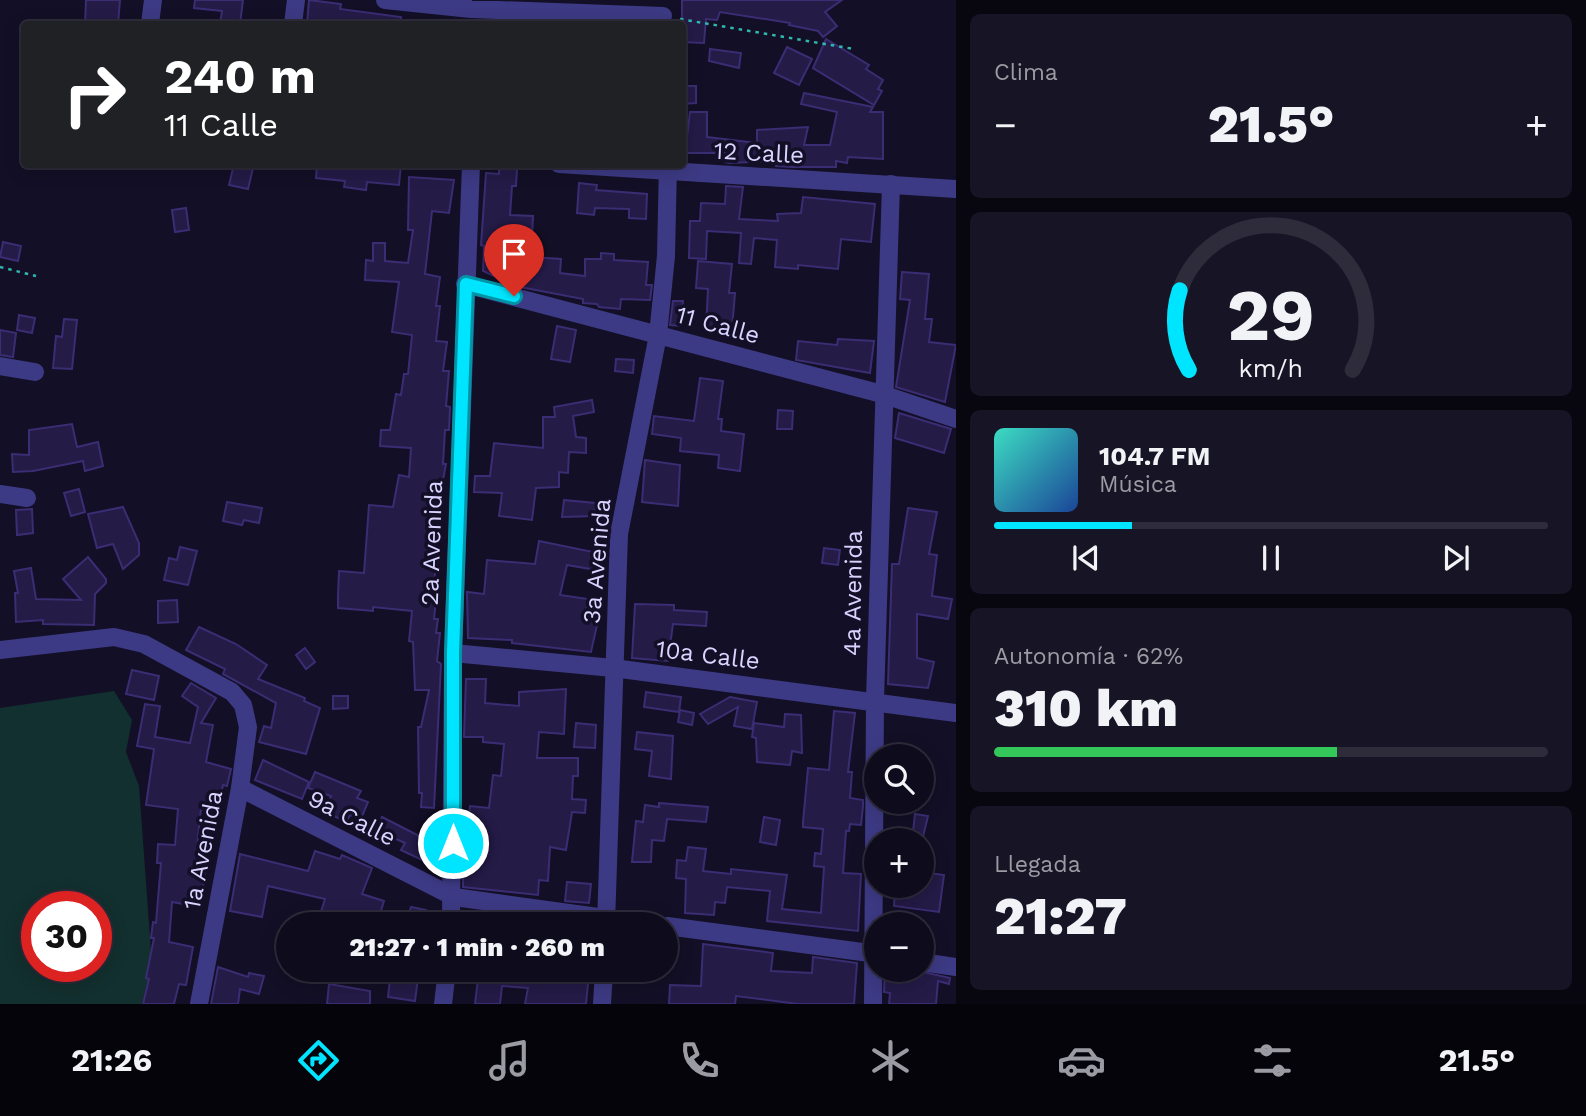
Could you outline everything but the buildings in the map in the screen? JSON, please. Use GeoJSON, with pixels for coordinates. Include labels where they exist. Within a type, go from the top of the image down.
{"type":"FeatureCollection","features":[{"type":"Feature","properties":{"kind":"street"},"geometry":{"type":"LineString","coordinates":[[150,21],[153,0]]}},
{"type":"Feature","properties":{"kind":"street"},"geometry":{"type":"LineString","coordinates":[[293,21],[296,0]]}},
{"type":"Feature","properties":{"kind":"street"},"geometry":{"type":"LineString","coordinates":[[385,0],[471,11],[662,13]]}},
{"type":"Feature","properties":{"kind":"street","name":"2a Avenida"},"geometry":{"type":"LineString","coordinates":[[452,912],[453,653],[471,168]]}},
{"type":"Feature","properties":{"kind":"street","name":"12 Calle"},"geometry":{"type":"LineString","coordinates":[[668,168],[956,190]]}},
{"type":"Feature","properties":{"kind":"street","name":"3a Avenida"},"geometry":{"type":"LineString","coordinates":[[606,912],[619,534],[658,335],[668,168]]}},
{"type":"Feature","properties":{"kind":"street","name":"4a Avenida"},"geometry":{"type":"LineString","coordinates":[[874,912],[875,700],[882,394],[891,184]]}},
{"type":"Feature","properties":{"kind":"street","name":"11 Calle"},"geometry":{"type":"LineString","coordinates":[[466,284],[882,394],[956,419]]}},
{"type":"Feature","properties":{"kind":"street"},"geometry":{"type":"LineString","coordinates":[[0,366],[35,372]]}},
{"type":"Feature","properties":{"kind":"street"},"geometry":{"type":"LineString","coordinates":[[0,494],[27,498]]}},
{"type":"Feature","properties":{"kind":"street","name":"1a Avenida"},"geometry":{"type":"LineString","coordinates":[[0,650],[114,638],[144,644],[232,692],[243,705],[248,727],[240,788],[199,1004]]}},
{"type":"Feature","properties":{"kind":"street","name":"10a Calle"},"geometry":{"type":"LineString","coordinates":[[453,653],[613,668],[875,700],[956,713]]}},
{"type":"Feature","properties":{"kind":"street","name":"9a Calle"},"geometry":{"type":"LineString","coordinates":[[240,788],[454,897],[549,912]]}},
{"type":"Feature","properties":{"kind":"street"},"geometry":{"type":"LineString","coordinates":[[678,927],[864,953]]}},
{"type":"Feature","properties":{"kind":"street"},"geometry":{"type":"LineString","coordinates":[[934,964],[956,967]]}},
{"type":"Feature","properties":{"kind":"street"},"geometry":{"type":"LineString","coordinates":[[443,1004],[446,982]]}},
{"type":"Feature","properties":{"kind":"street"},"geometry":{"type":"LineString","coordinates":[[602,1004],[603,982]]}},
{"type":"Feature","properties":{"kind":"street","name":"4a Avenida"},"geometry":{"type":"LineString","coordinates":[[873,982],[873,1004]]}},
{"type":"Feature","properties":{"kind":"path"},"geometry":{"type":"LineString","coordinates":[[662,13],[854,49]]}},
{"type":"Feature","properties":{"kind":"path"},"geometry":{"type":"LineString","coordinates":[[0,267],[36,276]]}},
{"type":"Feature","properties":{"kind":"green space"},"geometry":{"type":"Polygon","coordinates":[[[114,691],[132,720],[126,752],[139,786],[152,965],[142,1004],[0,1004],[0,708],[114,691]]]}},
{"type":"Feature","properties":{"kind":"route"},"geometry":{"type":"LineString","coordinates":[[453,843],[453,653],[466,284],[514,296]]}}]}
